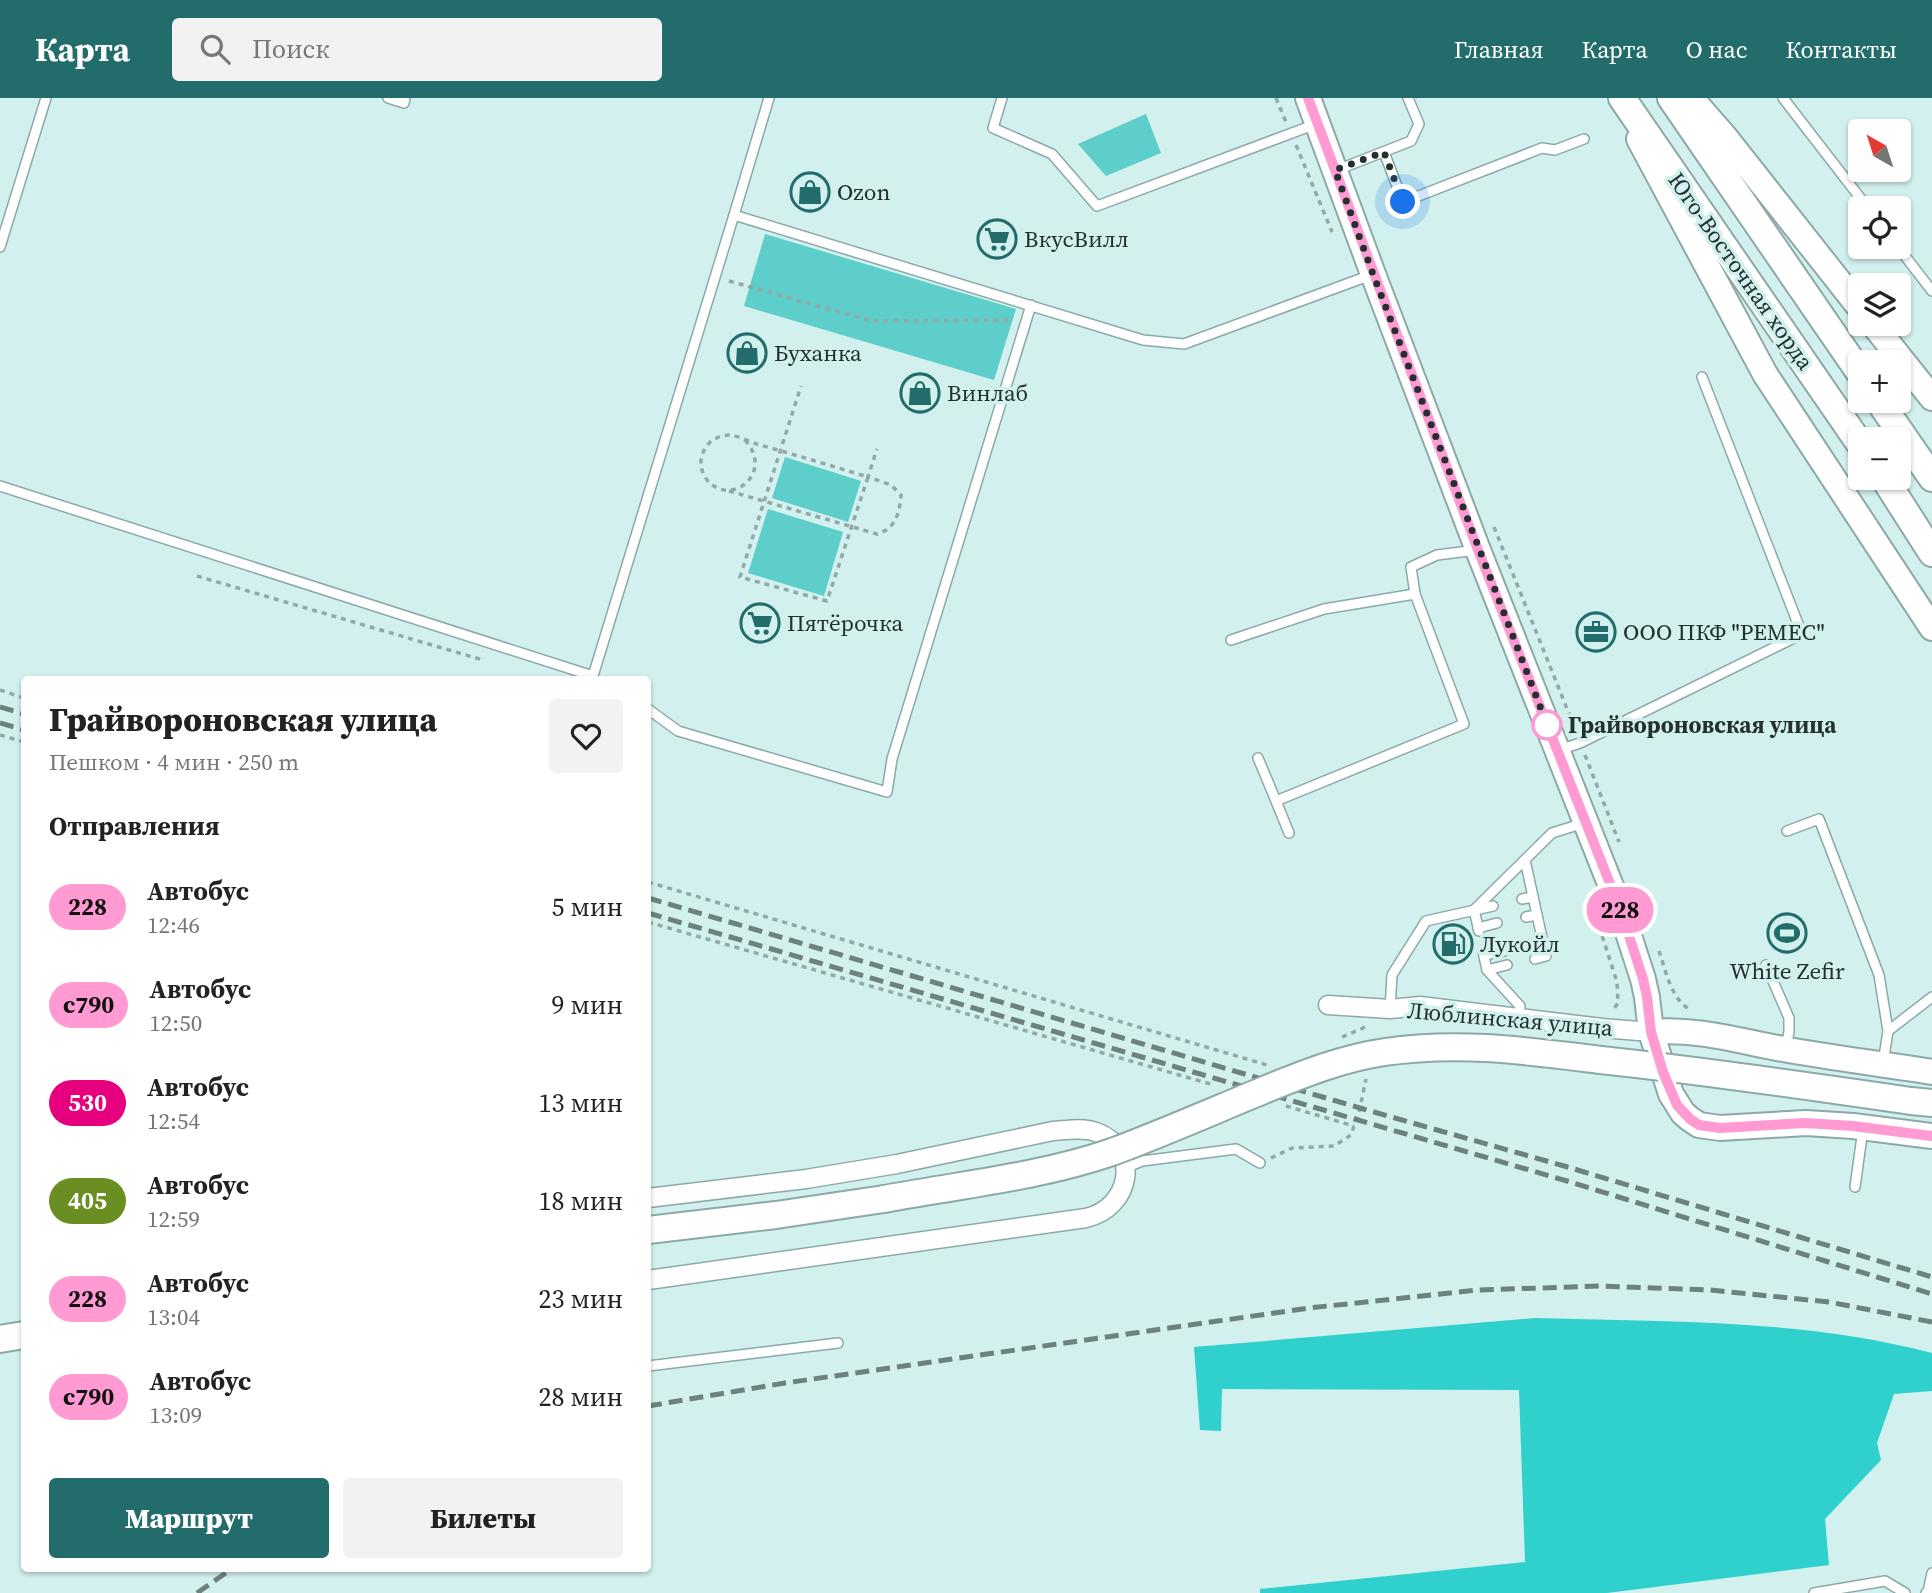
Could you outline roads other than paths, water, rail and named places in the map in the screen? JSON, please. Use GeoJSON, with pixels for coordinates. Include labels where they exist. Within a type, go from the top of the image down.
{"type":"FeatureCollection","features":[{"type":"Feature","properties":{"kind":"main road"},"geometry":{"type":"LineString","coordinates":[[1308,98],[1478,550],[1569,747],[1586,823],[1622,914],[1643,979],[1651,1032],[1671,1094],[1683,1113],[1699,1125],[1720,1128],[1805,1123],[1932,1136]]}},
{"type":"Feature","properties":{"kind":"main road"},"geometry":{"type":"LineString","coordinates":[[1619,98],[1765,374],[1932,628]]}},
{"type":"Feature","properties":{"kind":"main road","name":"Юго-Восточная хорда"},"geometry":{"type":"LineString","coordinates":[[1619,98],[1848,427]]}},
{"type":"Feature","properties":{"kind":"main road","name":"Юго-Восточная хорда"},"geometry":{"type":"LineString","coordinates":[[1671,98],[1848,354]]}},
{"type":"Feature","properties":{"kind":"main road"},"geometry":{"type":"LineString","coordinates":[[1691,98],[1848,293]]}},
{"type":"Feature","properties":{"kind":"main road"},"geometry":{"type":"LineString","coordinates":[[1883,336],[1932,398]]}},
{"type":"Feature","properties":{"kind":"main road"},"geometry":{"type":"LineString","coordinates":[[1887,413],[1932,478]]}},
{"type":"Feature","properties":{"kind":"main road"},"geometry":{"type":"LineString","coordinates":[[1892,490],[1932,553]]}},
{"type":"Feature","properties":{"kind":"main road","name":"Люблинская улица"},"geometry":{"type":"LineString","coordinates":[[1651,1032],[1699,1032],[1932,1072]]}},
{"type":"Feature","properties":{"kind":"main road"},"geometry":{"type":"LineString","coordinates":[[651,1230],[776,1216],[1053,1169],[1158,1134],[1314,1070],[1383,1052],[1427,1047],[1466,1046],[1521,1050],[1922,1102]]}},
{"type":"Feature","properties":{"kind":"main road"},"geometry":{"type":"LineString","coordinates":[[0,1339],[21,1336]]}},
{"type":"Feature","properties":{"kind":"street","name":"Люблинская улица"},"geometry":{"type":"LineString","coordinates":[[1328,1006],[1420,1006],[1651,1032]]}},
{"type":"Feature","properties":{"kind":"street"},"geometry":{"type":"LineString","coordinates":[[651,1198],[897,1164],[1053,1131],[1076,1129],[1092,1130],[1106,1136],[1117,1147],[1126,1168],[1125,1184],[1119,1198],[1108,1209],[1094,1216],[651,1280]]}},
{"type":"Feature","properties":{"kind":"lane"},"geometry":{"type":"LineString","coordinates":[[0,247],[46,98]]}},
{"type":"Feature","properties":{"kind":"lane"},"geometry":{"type":"LineString","coordinates":[[388,98],[404,103],[405,98]]}},
{"type":"Feature","properties":{"kind":"lane"},"geometry":{"type":"LineString","coordinates":[[599,676],[769,98]]}},
{"type":"Feature","properties":{"kind":"lane"},"geometry":{"type":"LineString","coordinates":[[1002,98],[993,128],[1052,154],[1097,206],[1317,123]]}},
{"type":"Feature","properties":{"kind":"lane"},"geometry":{"type":"LineString","coordinates":[[1335,170],[1411,141],[1419,124],[1408,98]]}},
{"type":"Feature","properties":{"kind":"lane"},"geometry":{"type":"LineString","coordinates":[[1783,98],[1859,196]]}},
{"type":"Feature","properties":{"kind":"lane"},"geometry":{"type":"LineString","coordinates":[[1384,152],[1403,202],[1542,148],[1555,150],[1584,139]]}},
{"type":"Feature","properties":{"kind":"lane"},"geometry":{"type":"LineString","coordinates":[[734,215],[1143,340],[1184,344],[1373,274]]}},
{"type":"Feature","properties":{"kind":"lane"},"geometry":{"type":"LineString","coordinates":[[1907,259],[1932,291]]}},
{"type":"Feature","properties":{"kind":"lane"},"geometry":{"type":"LineString","coordinates":[[651,711],[678,732],[887,792],[892,760],[1031,305]]}},
{"type":"Feature","properties":{"kind":"lane"},"geometry":{"type":"LineString","coordinates":[[1569,747],[1802,634],[1702,377]]}},
{"type":"Feature","properties":{"kind":"lane"},"geometry":{"type":"LineString","coordinates":[[0,486],[592,676]]}},
{"type":"Feature","properties":{"kind":"lane"},"geometry":{"type":"LineString","coordinates":[[1276,801],[1464,724],[1415,594],[1411,567],[1437,555],[1478,550]]}},
{"type":"Feature","properties":{"kind":"lane"},"geometry":{"type":"LineString","coordinates":[[1231,640],[1324,609],[1415,594]]}},
{"type":"Feature","properties":{"kind":"lane"},"geometry":{"type":"LineString","coordinates":[[1258,758],[1289,834]]}},
{"type":"Feature","properties":{"kind":"lane"},"geometry":{"type":"LineString","coordinates":[[1787,831],[1819,819],[1879,975],[1888,1031],[1883,1065]]}},
{"type":"Feature","properties":{"kind":"lane"},"geometry":{"type":"LineString","coordinates":[[1474,910],[1552,833],[1586,823]]}},
{"type":"Feature","properties":{"kind":"lane"},"geometry":{"type":"LineString","coordinates":[[1525,860],[1546,956],[1535,959]]}},
{"type":"Feature","properties":{"kind":"lane"},"geometry":{"type":"LineString","coordinates":[[1522,899],[1533,897]]}},
{"type":"Feature","properties":{"kind":"lane"},"geometry":{"type":"LineString","coordinates":[[1386,1008],[1392,975],[1426,921],[1493,906]]}},
{"type":"Feature","properties":{"kind":"lane"},"geometry":{"type":"LineString","coordinates":[[1474,910],[1478,929],[1497,923]]}},
{"type":"Feature","properties":{"kind":"lane"},"geometry":{"type":"LineString","coordinates":[[1526,917],[1537,915]]}},
{"type":"Feature","properties":{"kind":"lane"},"geometry":{"type":"LineString","coordinates":[[1532,944],[1543,942]]}},
{"type":"Feature","properties":{"kind":"lane"},"geometry":{"type":"LineString","coordinates":[[1504,951],[1484,953],[1487,970],[1520,1006],[1519,1017]]}},
{"type":"Feature","properties":{"kind":"lane"},"geometry":{"type":"LineString","coordinates":[[1487,970],[1507,965]]}},
{"type":"Feature","properties":{"kind":"lane"},"geometry":{"type":"LineString","coordinates":[[1766,965],[1788,1018],[1786,1049]]}},
{"type":"Feature","properties":{"kind":"lane"},"geometry":{"type":"LineString","coordinates":[[1888,1031],[1932,997]]}},
{"type":"Feature","properties":{"kind":"lane"},"geometry":{"type":"LineString","coordinates":[[1855,1188],[1863,1127]]}},
{"type":"Feature","properties":{"kind":"lane"},"geometry":{"type":"LineString","coordinates":[[1126,1168],[1142,1161],[1236,1149],[1260,1163]]}},
{"type":"Feature","properties":{"kind":"lane"},"geometry":{"type":"LineString","coordinates":[[651,1366],[838,1343]]}},
{"type":"Feature","properties":{"kind":"lane"},"geometry":{"type":"LineString","coordinates":[[1926,1593],[1932,1573]]}},
{"type":"Feature","properties":{"kind":"lane"},"geometry":{"type":"LineString","coordinates":[[1814,1593],[1885,1581],[1905,1593]]}},
{"type":"Feature","properties":{"kind":"railway"},"geometry":{"type":"LineString","coordinates":[[0,707],[21,713]]}},
{"type":"Feature","properties":{"kind":"railway"},"geometry":{"type":"LineString","coordinates":[[0,723],[21,729]]}},
{"type":"Feature","properties":{"kind":"railway"},"geometry":{"type":"LineString","coordinates":[[651,899],[1571,1168],[1932,1277]]}},
{"type":"Feature","properties":{"kind":"railway"},"geometry":{"type":"LineString","coordinates":[[651,914],[1567,1181],[1932,1294]]}},
{"type":"Feature","properties":{"kind":"railway"},"geometry":{"type":"LineString","coordinates":[[651,1405],[785,1383],[1309,1308],[1478,1290],[1602,1286],[1710,1290],[1829,1302],[1932,1322]]}},
{"type":"Feature","properties":{"kind":"railway"},"geometry":{"type":"LineString","coordinates":[[197,1593],[227,1572]]}},
{"type":"Feature","properties":{"kind":"place","name":"Ozon"},"geometry":{"type":"Point","coordinates":[810,192]}},
{"type":"Feature","properties":{"kind":"place","name":"ВкусВилл"},"geometry":{"type":"Point","coordinates":[997,239]}},
{"type":"Feature","properties":{"kind":"place","name":"Буханка"},"geometry":{"type":"Point","coordinates":[747,353]}},
{"type":"Feature","properties":{"kind":"place","name":"Винлаб"},"geometry":{"type":"Point","coordinates":[920,393]}},
{"type":"Feature","properties":{"kind":"place","name":"Пятёрочка"},"geometry":{"type":"Point","coordinates":[760,623]}},
{"type":"Feature","properties":{"kind":"place","name":"ООО ПКФ \"РЕМЕС\""},"geometry":{"type":"Point","coordinates":[1596,632]}},
{"type":"Feature","properties":{"kind":"place","name":"Грайвороновская улица"},"geometry":{"type":"Point","coordinates":[1547,725]}},
{"type":"Feature","properties":{"kind":"place","name":"White Zefir"},"geometry":{"type":"Point","coordinates":[1787,933]}},
{"type":"Feature","properties":{"kind":"place","name":"Лукойл"},"geometry":{"type":"Point","coordinates":[1453,944]}}]}
